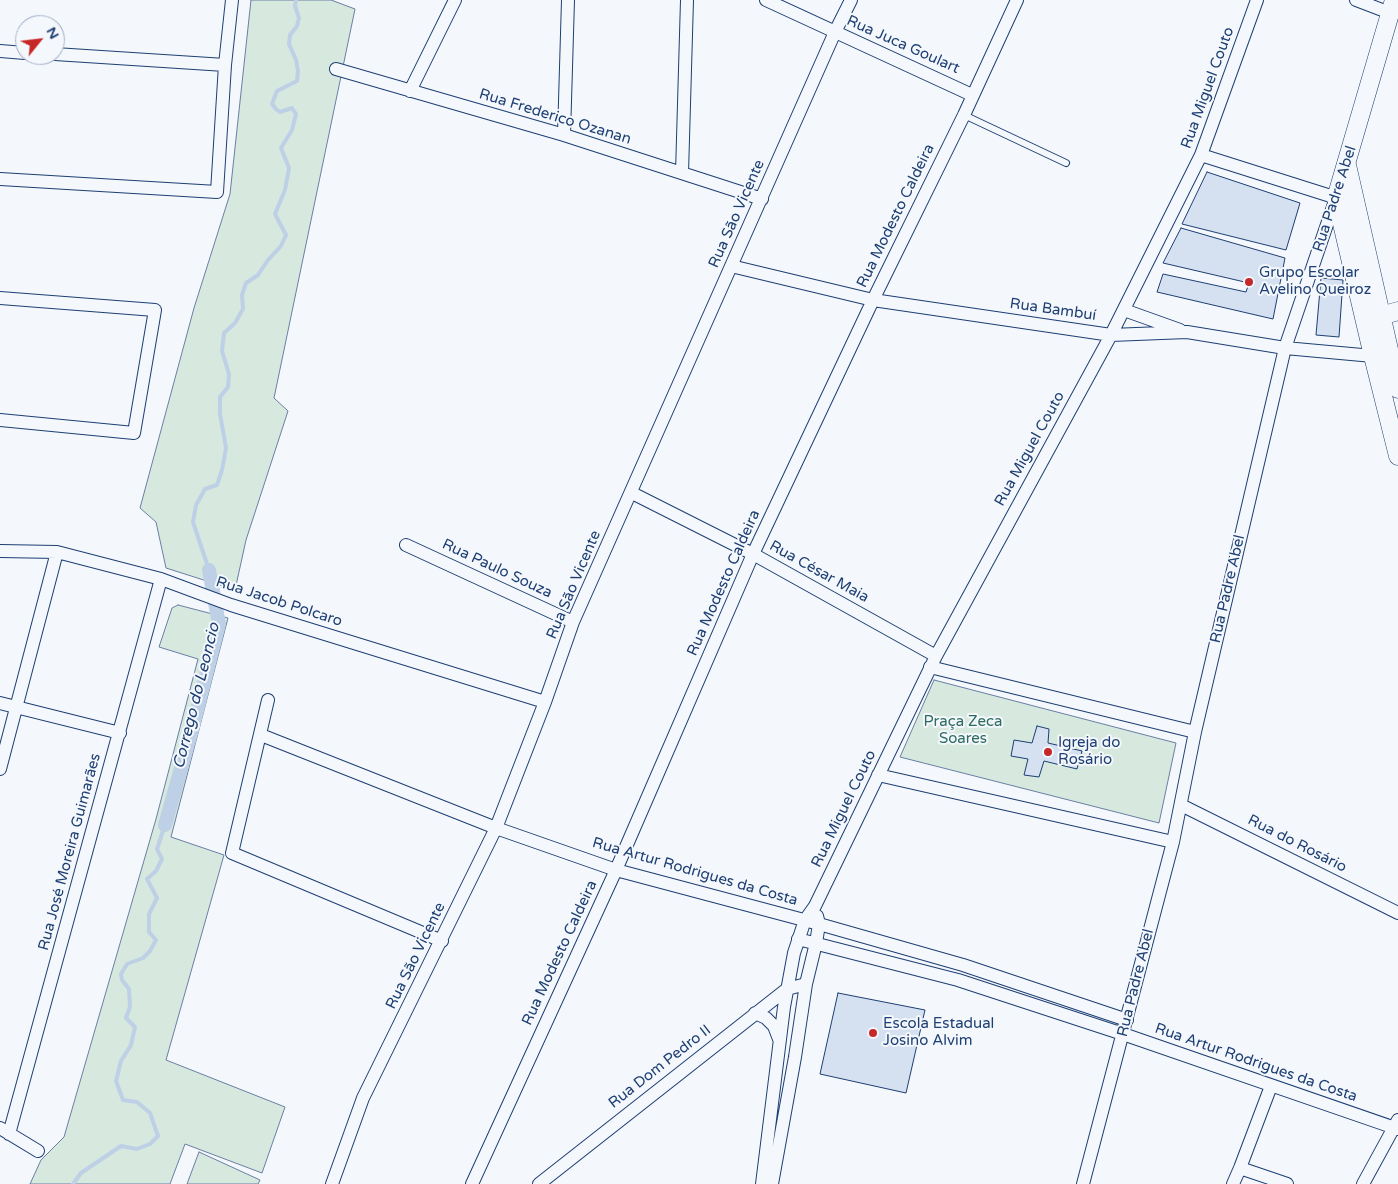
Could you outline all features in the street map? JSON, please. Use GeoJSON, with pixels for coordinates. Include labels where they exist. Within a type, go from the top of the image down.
{"type":"FeatureCollection","features":[{"type":"Feature","properties":{"kind":"main road","name":"Rua Padre Abel"},"geometry":{"type":"LineString","coordinates":[[1336,198],[1392,6]]}},
{"type":"Feature","properties":{"kind":"main road"},"geometry":{"type":"LineString","coordinates":[[1347,164],[1356,204],[1390,314],[1398,389]]}},
{"type":"Feature","properties":{"kind":"main road"},"geometry":{"type":"LineString","coordinates":[[1336,198],[1398,456]]}},
{"type":"Feature","properties":{"kind":"street"},"geometry":{"type":"LineString","coordinates":[[0,179],[217,192],[225,64],[232,0]]}},
{"type":"Feature","properties":{"kind":"street"},"geometry":{"type":"LineString","coordinates":[[410,91],[456,0]]}},
{"type":"Feature","properties":{"kind":"street"},"geometry":{"type":"LineString","coordinates":[[564,135],[568,0]]}},
{"type":"Feature","properties":{"kind":"street"},"geometry":{"type":"LineString","coordinates":[[682,173],[687,0]]}},
{"type":"Feature","properties":{"kind":"street","name":"Rua Juca Goulart"},"geometry":{"type":"LineString","coordinates":[[766,0],[972,95]]}},
{"type":"Feature","properties":{"kind":"street","name":"Rua São Vicente"},"geometry":{"type":"LineString","coordinates":[[332,1184],[363,1098],[496,828],[574,622],[835,32],[851,0]]}},
{"type":"Feature","properties":{"kind":"street","name":"Rua Modesto Caldeira"},"geometry":{"type":"LineString","coordinates":[[472,1184],[616,870],[753,554],[873,300],[964,115],[1017,0]]}},
{"type":"Feature","properties":{"kind":"street","name":"Rua Miguel Couto"},"geometry":{"type":"LineString","coordinates":[[762,1184],[787,989],[798,939],[805,920],[816,906],[933,662],[1124,310],[1201,155],[1257,0]]}},
{"type":"Feature","properties":{"kind":"street"},"geometry":{"type":"LineString","coordinates":[[1356,0],[1392,6]]}},
{"type":"Feature","properties":{"kind":"street"},"geometry":{"type":"LineString","coordinates":[[0,51],[15,52]]}},
{"type":"Feature","properties":{"kind":"street"},"geometry":{"type":"LineString","coordinates":[[65,55],[225,64]]}},
{"type":"Feature","properties":{"kind":"street","name":"Rua Frederico Ozanan"},"geometry":{"type":"LineString","coordinates":[[336,69],[564,135],[762,199]]}},
{"type":"Feature","properties":{"kind":"street"},"geometry":{"type":"LineString","coordinates":[[1201,155],[1356,204]]}},
{"type":"Feature","properties":{"kind":"street","name":"Rua Padre Abel"},"geometry":{"type":"LineString","coordinates":[[1083,1184],[1173,842],[1195,732],[1285,348],[1336,198]]}},
{"type":"Feature","properties":{"kind":"street","name":"Rua Bambuí"},"geometry":{"type":"LineString","coordinates":[[731,266],[873,300],[1110,335],[1187,332],[1285,348],[1373,356]]}},
{"type":"Feature","properties":{"kind":"street"},"geometry":{"type":"LineString","coordinates":[[0,298],[155,310],[134,433],[0,420]]}},
{"type":"Feature","properties":{"kind":"street"},"geometry":{"type":"LineString","coordinates":[[1124,310],[1187,332]]}},
{"type":"Feature","properties":{"kind":"street"},"geometry":{"type":"LineString","coordinates":[[1373,356],[1390,314]]}},
{"type":"Feature","properties":{"kind":"street","name":"Rua César Maia"},"geometry":{"type":"LineString","coordinates":[[632,493],[753,554],[933,662]]}},
{"type":"Feature","properties":{"kind":"street","name":"Rua Paulo Souza"},"geometry":{"type":"LineString","coordinates":[[406,545],[574,622]]}},
{"type":"Feature","properties":{"kind":"street","name":"Rua Jacob Polcaro"},"geometry":{"type":"LineString","coordinates":[[0,550],[57,552],[161,579],[231,604],[545,702]]}},
{"type":"Feature","properties":{"kind":"street"},"geometry":{"type":"LineString","coordinates":[[0,769],[57,552]]}},
{"type":"Feature","properties":{"kind":"street","name":"Rua José Moreira Guimarães"},"geometry":{"type":"LineString","coordinates":[[5,1131],[120,733],[161,579]]}},
{"type":"Feature","properties":{"kind":"street"},"geometry":{"type":"LineString","coordinates":[[933,662],[1195,732]]}},
{"type":"Feature","properties":{"kind":"street"},"geometry":{"type":"LineString","coordinates":[[268,700],[232,852],[442,941]]}},
{"type":"Feature","properties":{"kind":"street"},"geometry":{"type":"LineString","coordinates":[[0,703],[120,733]]}},
{"type":"Feature","properties":{"kind":"street","name":"Rua Artur Rodrigues da Costa"},"geometry":{"type":"LineString","coordinates":[[261,735],[496,828],[616,870],[805,920],[963,965],[1127,1020]]}},
{"type":"Feature","properties":{"kind":"street"},"geometry":{"type":"LineString","coordinates":[[878,775],[1173,842]]}},
{"type":"Feature","properties":{"kind":"street","name":"Rua do Rosário"},"geometry":{"type":"LineString","coordinates":[[1181,805],[1398,913]]}},
{"type":"Feature","properties":{"kind":"street"},"geometry":{"type":"LineString","coordinates":[[772,1184],[806,984],[816,943],[819,924],[816,906]]}},
{"type":"Feature","properties":{"kind":"street"},"geometry":{"type":"LineString","coordinates":[[805,920],[816,943]]}},
{"type":"Feature","properties":{"kind":"street","name":"Rua Artur Rodrigues da Costa"},"geometry":{"type":"LineString","coordinates":[[798,939],[958,980],[1123,1034],[1271,1086],[1396,1126]]}},
{"type":"Feature","properties":{"kind":"street"},"geometry":{"type":"LineString","coordinates":[[958,980],[963,965]]}},
{"type":"Feature","properties":{"kind":"street","name":"Rua Dom Pedro II"},"geometry":{"type":"LineString","coordinates":[[539,1184],[787,989],[806,984]]}},
{"type":"Feature","properties":{"kind":"street"},"geometry":{"type":"LineString","coordinates":[[755,1013],[766,1018],[780,1034],[785,1026],[792,1025],[799,1032]]}},
{"type":"Feature","properties":{"kind":"street"},"geometry":{"type":"LineString","coordinates":[[1233,1184],[1271,1086]]}},
{"type":"Feature","properties":{"kind":"street"},"geometry":{"type":"LineString","coordinates":[[1363,1184],[1396,1126]]}},
{"type":"Feature","properties":{"kind":"street"},"geometry":{"type":"LineString","coordinates":[[5,1131],[38,1150]]}},
{"type":"Feature","properties":{"kind":"street"},"geometry":{"type":"LineString","coordinates":[[1240,1168],[1287,1184]]}},
{"type":"Feature","properties":{"kind":"lane"},"geometry":{"type":"LineString","coordinates":[[964,115],[1066,163]]}},
{"type":"Feature","properties":{"kind":"green space"},"geometry":{"type":"Polygon","coordinates":[[[251,0],[331,0],[355,9],[274,398],[288,411],[246,540],[235,590],[166,568],[156,522],[140,508],[194,308],[230,194],[251,0]]]}},
{"type":"Feature","properties":{"kind":"green space"},"geometry":{"type":"Polygon","coordinates":[[[178,605],[228,618],[171,837],[224,855],[166,1060],[285,1107],[262,1173],[185,1144],[170,1184],[30,1184],[41,1160],[64,1137],[156,819],[198,659],[159,647],[172,608],[178,605]]]}},
{"type":"Feature","properties":{"kind":"green space","name":"Praça Zeca Soares"},"geometry":{"type":"Polygon","coordinates":[[[934,680],[1176,743],[1159,823],[900,757],[934,680]]]}},
{"type":"Feature","properties":{"kind":"green space"},"geometry":{"type":"Polygon","coordinates":[[[199,1152],[260,1180],[258,1184],[187,1184],[199,1152]]]}},
{"type":"Feature","properties":{"kind":"building"},"geometry":{"type":"Polygon","coordinates":[[[1207,172],[1300,203],[1286,250],[1182,224],[1207,172]]]}},
{"type":"Feature","properties":{"kind":"building"},"geometry":{"type":"Polygon","coordinates":[[[1181,228],[1285,258],[1273,319],[1157,292],[1163,274],[1246,292],[1249,283],[1163,263],[1181,228]]]}},
{"type":"Feature","properties":{"kind":"building"},"geometry":{"type":"Polygon","coordinates":[[[1321,278],[1343,280],[1339,337],[1316,335],[1321,278]]]}},
{"type":"Feature","properties":{"kind":"building"},"geometry":{"type":"Polygon","coordinates":[[[1037,726],[1049,729],[1048,743],[1082,751],[1077,769],[1044,761],[1039,777],[1024,775],[1028,759],[1011,756],[1014,740],[1032,743],[1037,726]]]}},
{"type":"Feature","properties":{"kind":"building"},"geometry":{"type":"Polygon","coordinates":[[[838,993],[925,1010],[906,1093],[820,1074],[838,993]]]}},
{"type":"Feature","properties":{"kind":"waterway","name":"Corrego do Leoncio"},"geometry":{"type":"LineString","coordinates":[[209,570],[193,522],[196,505],[205,489],[217,485],[226,448],[220,414],[220,397],[228,387],[229,374],[222,351],[224,333],[235,323],[243,309],[242,295],[246,283],[258,275],[281,246],[286,235],[275,214],[285,190],[289,168],[281,148],[292,130],[296,114],[292,108],[280,112],[272,104],[277,91],[297,81],[296,60],[289,44],[290,35],[297,26],[299,18],[295,6],[296,0]]}},
{"type":"Feature","properties":{"kind":"waterway","name":"Corrego do Leoncio"},"geometry":{"type":"LineString","coordinates":[[165,825],[219,624],[209,570]]}},
{"type":"Feature","properties":{"kind":"waterway","name":"Corrego do Leoncio"},"geometry":{"type":"LineString","coordinates":[[73,1184],[81,1173],[121,1146],[137,1149],[150,1144],[158,1136],[150,1113],[137,1102],[123,1100],[116,1081],[121,1061],[131,1045],[135,1027],[126,1018],[130,1007],[129,989],[122,980],[121,974],[127,964],[143,958],[150,951],[156,940],[149,932],[149,914],[157,898],[147,879],[156,871],[162,859],[157,849],[165,825]]}},
{"type":"Feature","properties":{"kind":"place","name":"Grupo Escolar Avelino Queiroz"},"geometry":{"type":"Point","coordinates":[1249,282]}},
{"type":"Feature","properties":{"kind":"place","name":"Igreja do Rosário"},"geometry":{"type":"Point","coordinates":[1048,752]}},
{"type":"Feature","properties":{"kind":"place","name":"Escola Estadual Josino Alvim"},"geometry":{"type":"Point","coordinates":[873,1033]}}]}
